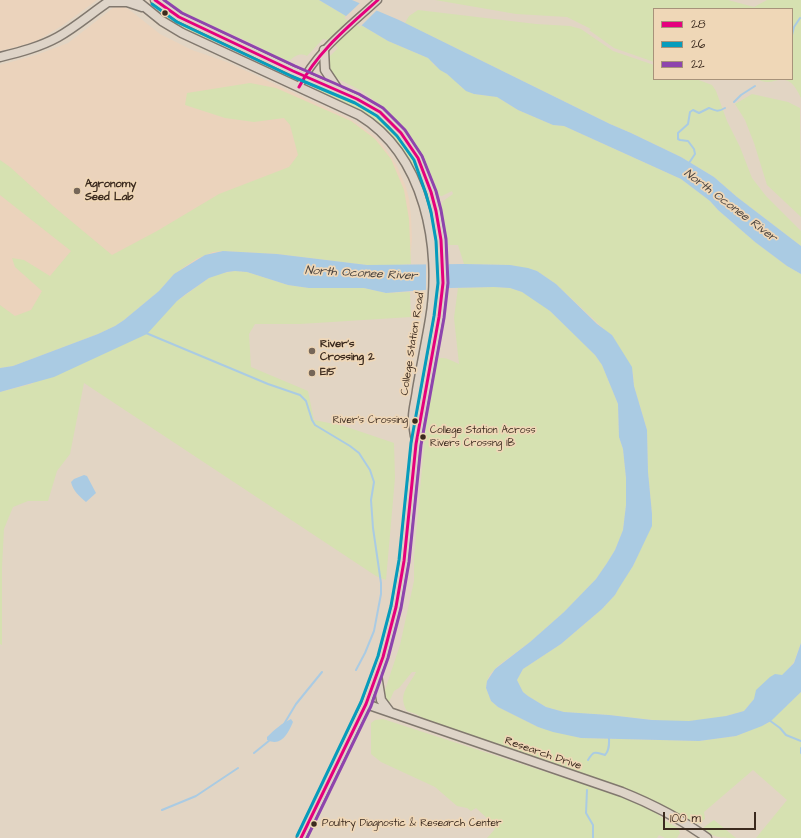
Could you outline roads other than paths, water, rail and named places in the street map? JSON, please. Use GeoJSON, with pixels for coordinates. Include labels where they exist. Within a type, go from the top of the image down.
{"type":"FeatureCollection","features":[{"type":"Feature","properties":{"kind":"main road","name":"College Station Road"},"geometry":{"type":"LineString","coordinates":[[136,0],[162,21],[182,33],[359,115],[372,123],[390,140],[407,164],[419,192],[428,220],[432,240],[435,317]]}},
{"type":"Feature","properties":{"kind":"main road","name":"College Station Road"},"geometry":{"type":"LineString","coordinates":[[154,0],[179,17],[357,99],[380,112],[392,123],[411,146],[421,165],[431,192],[441,240],[443,283],[413,417],[416,444],[396,607],[377,674],[366,704],[301,838]]}},
{"type":"Feature","properties":{"kind":"main road"},"geometry":{"type":"LineString","coordinates":[[0,58],[36,48],[48,42],[59,36],[108,1],[127,2],[144,8]]}},
{"type":"Feature","properties":{"kind":"main road"},"geometry":{"type":"LineString","coordinates":[[324,50],[324,65],[326,72],[340,91]]}},
{"type":"Feature","properties":{"kind":"main road"},"geometry":{"type":"LineString","coordinates":[[377,674],[381,700],[390,713]]}},
{"type":"Feature","properties":{"kind":"main road","name":"Research Drive"},"geometry":{"type":"LineString","coordinates":[[366,704],[622,792],[658,807],[681,820],[707,838]]}},
{"type":"Feature","properties":{"kind":"street"},"geometry":{"type":"LineString","coordinates":[[299,87],[324,50],[378,0]]}},
{"type":"Feature","properties":{"kind":"water","name":"North Oconee River"},"geometry":{"type":"Polygon","coordinates":[[[319,0],[352,0],[399,20],[610,124],[681,157],[714,177],[737,197],[801,246],[801,274],[787,266],[755,242],[718,210],[710,201],[681,179],[564,126],[553,125],[518,110],[497,97],[474,94],[466,91],[428,58],[388,41],[319,0]]]}},
{"type":"Feature","properties":{"kind":"water","name":"North Oconee River"},"geometry":{"type":"Polygon","coordinates":[[[223,251],[277,254],[367,265],[510,265],[537,271],[556,284],[597,324],[612,335],[632,367],[634,386],[647,430],[652,526],[633,566],[615,595],[602,609],[561,644],[523,669],[517,680],[523,692],[546,707],[564,712],[652,720],[689,721],[726,716],[744,711],[754,699],[756,690],[775,674],[782,675],[794,663],[801,643],[801,692],[771,721],[762,726],[736,736],[699,741],[581,738],[538,727],[498,707],[491,701],[486,688],[487,681],[495,669],[530,642],[564,612],[596,579],[615,550],[623,530],[626,505],[626,478],[623,449],[619,437],[618,404],[602,365],[595,355],[550,311],[522,292],[510,288],[494,287],[450,288],[386,293],[364,288],[309,288],[288,285],[247,272],[227,272],[209,278],[186,294],[177,301],[147,334],[54,377],[0,392],[0,368],[13,366],[98,334],[115,326],[159,291],[174,274],[205,255],[223,251]]]}},
{"type":"Feature","properties":{"kind":"water"},"geometry":{"type":"Polygon","coordinates":[[[84,475],[87,476],[96,493],[86,502],[75,491],[71,482],[74,479],[84,475]]]}},
{"type":"Feature","properties":{"kind":"water"},"geometry":{"type":"Polygon","coordinates":[[[291,719],[293,722],[284,738],[277,742],[267,740],[267,737],[275,729],[291,719]]]}},
{"type":"Feature","properties":{"kind":"waterway"},"geometry":{"type":"LineString","coordinates":[[793,31],[800,18]]}},
{"type":"Feature","properties":{"kind":"waterway"},"geometry":{"type":"LineString","coordinates":[[734,102],[741,95],[755,86]]}},
{"type":"Feature","properties":{"kind":"waterway","name":"North Oconee River"},"geometry":{"type":"LineString","coordinates":[[689,163],[695,154],[694,149],[688,141],[678,139],[678,133],[688,124],[690,112],[693,110],[699,113],[709,108],[717,111],[725,108]]}},
{"type":"Feature","properties":{"kind":"waterway"},"geometry":{"type":"LineString","coordinates":[[146,333],[268,384],[300,395],[306,401],[315,425],[359,453],[370,470],[374,482],[371,500],[381,594],[374,631],[356,670]]}},
{"type":"Feature","properties":{"kind":"waterway"},"geometry":{"type":"LineString","coordinates":[[284,724],[296,704],[322,672]]}},
{"type":"Feature","properties":{"kind":"waterway"},"geometry":{"type":"LineString","coordinates":[[769,720],[780,728],[786,735],[801,741]]}},
{"type":"Feature","properties":{"kind":"waterway"},"geometry":{"type":"LineString","coordinates":[[588,760],[593,753],[605,755],[607,753],[609,737]]}},
{"type":"Feature","properties":{"kind":"waterway"},"geometry":{"type":"LineString","coordinates":[[254,753],[270,740]]}},
{"type":"Feature","properties":{"kind":"waterway"},"geometry":{"type":"LineString","coordinates":[[801,748],[801,753]]}},
{"type":"Feature","properties":{"kind":"waterway"},"geometry":{"type":"LineString","coordinates":[[162,810],[196,796],[238,768]]}},
{"type":"Feature","properties":{"kind":"waterway"},"geometry":{"type":"LineString","coordinates":[[587,790],[586,813],[593,825],[593,838]]}},
{"type":"Feature","properties":{"kind":"place","name":"Agronomy Seed Lab"},"geometry":{"type":"Point","coordinates":[77,191]}},
{"type":"Feature","properties":{"kind":"place","name":"River's Crossing 2"},"geometry":{"type":"Point","coordinates":[312,351]}},
{"type":"Feature","properties":{"kind":"place","name":"E15"},"geometry":{"type":"Point","coordinates":[312,373]}},
{"type":"Feature","properties":{"kind":"place","name":"River's Crossing"},"geometry":{"type":"Point","coordinates":[415,421]}},
{"type":"Feature","properties":{"kind":"place","name":"College Station Across Rivers Crossng IB"},"geometry":{"type":"Point","coordinates":[423,437]}},
{"type":"Feature","properties":{"kind":"place","name":"Poultry Diagnostic & Research Center"},"geometry":{"type":"Point","coordinates":[314,824]}}]}
